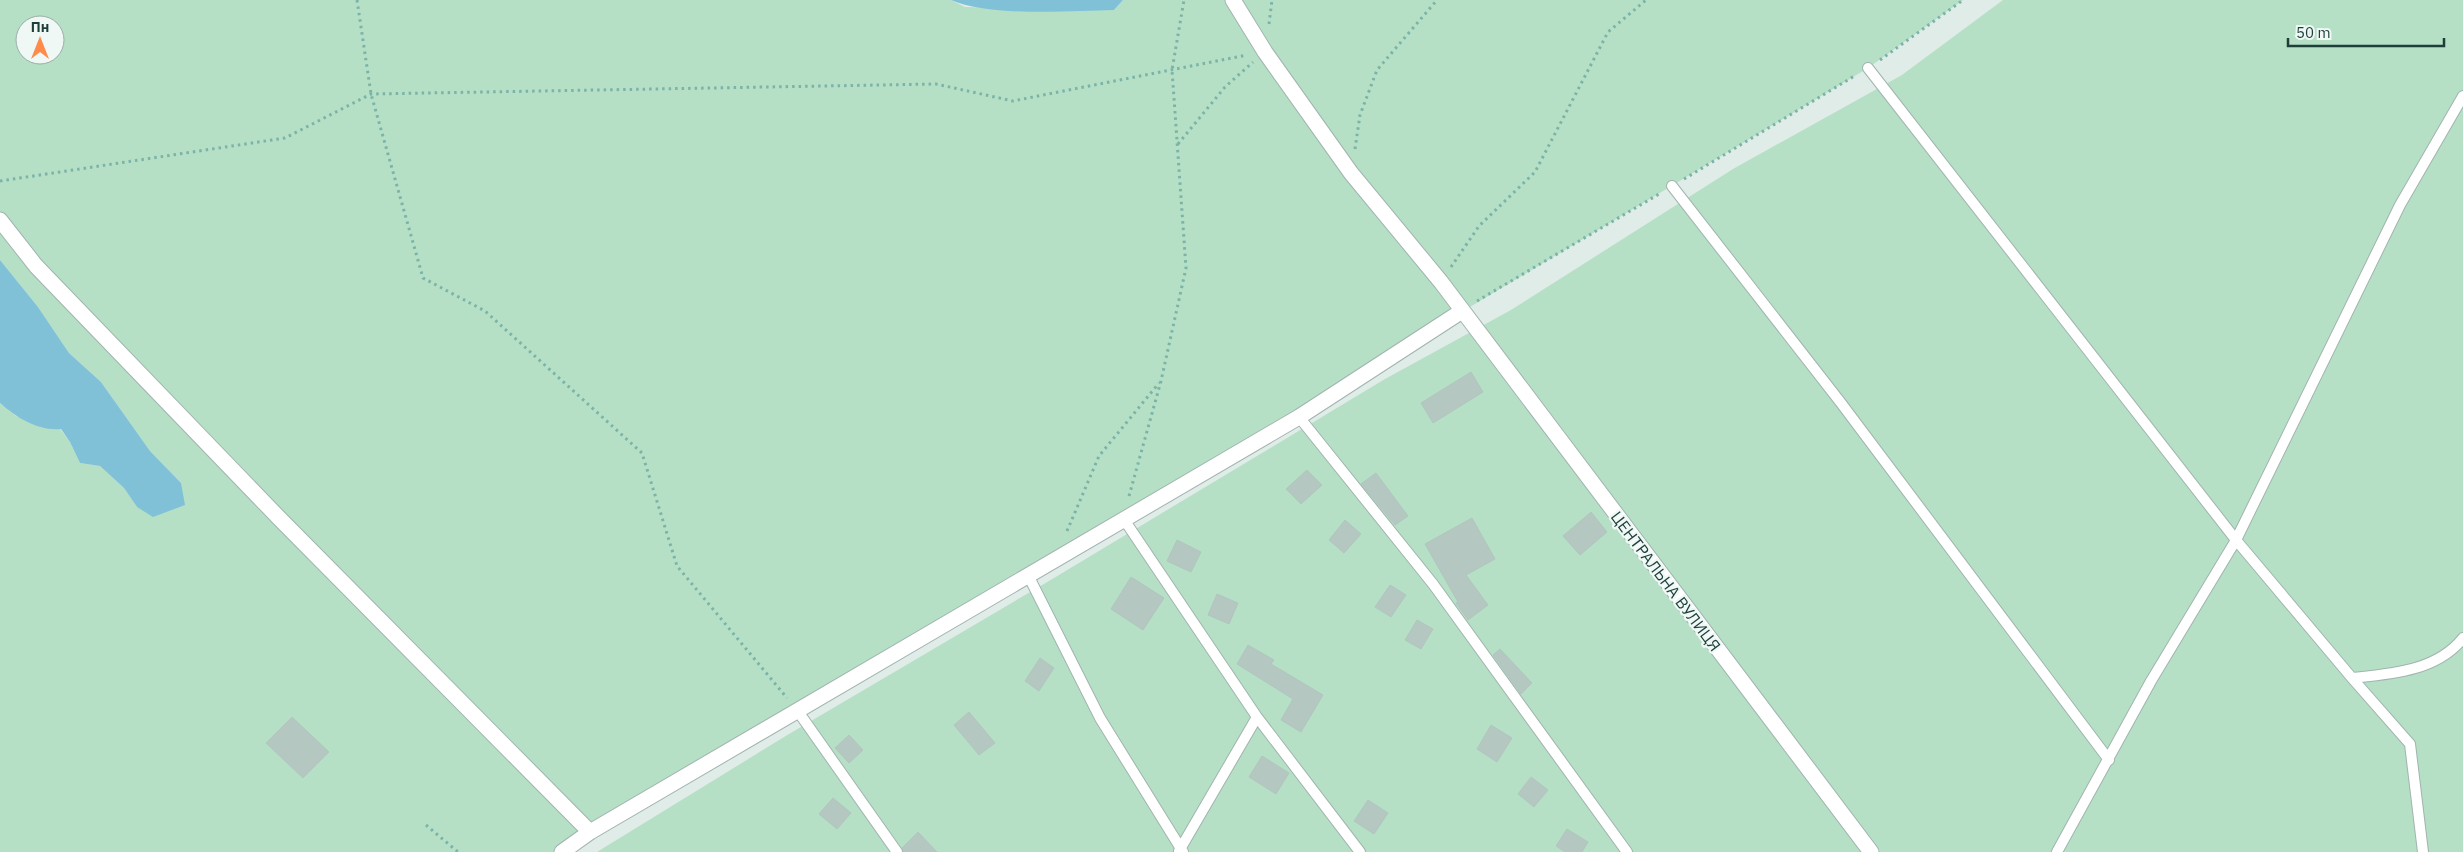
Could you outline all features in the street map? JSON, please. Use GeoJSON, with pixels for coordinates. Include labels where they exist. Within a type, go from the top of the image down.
{"type":"FeatureCollection","features":[{"type":"Feature","properties":{"kind":"street","name":"ЦЕНТРАЛЬНА ВУЛИЦЯ"},"geometry":{"type":"LineString","coordinates":[[1233,0],[1265,52],[1351,173],[1441,282],[1871,852]]}},
{"type":"Feature","properties":{"kind":"street"},"geometry":{"type":"LineString","coordinates":[[0,220],[36,266],[272,511],[590,832]]}},
{"type":"Feature","properties":{"kind":"street"},"geometry":{"type":"LineString","coordinates":[[562,852],[590,832],[1299,416],[1462,311]]}},
{"type":"Feature","properties":{"kind":"lane"},"geometry":{"type":"LineString","coordinates":[[1868,68],[2236,540],[2410,744],[2423,852]]}},
{"type":"Feature","properties":{"kind":"lane"},"geometry":{"type":"LineString","coordinates":[[2056,852],[2110,760],[2151,680],[2236,540],[2400,206],[2463,96]]}},
{"type":"Feature","properties":{"kind":"lane"},"geometry":{"type":"LineString","coordinates":[[1672,186],[1841,403],[2110,760]]}},
{"type":"Feature","properties":{"kind":"lane"},"geometry":{"type":"LineString","coordinates":[[1299,416],[1433,584],[1627,852]]}},
{"type":"Feature","properties":{"kind":"lane"},"geometry":{"type":"LineString","coordinates":[[1123,518],[1257,717],[1360,852]]}},
{"type":"Feature","properties":{"kind":"lane"},"geometry":{"type":"LineString","coordinates":[[1028,575],[1100,718],[1181,850],[1257,717]]}},
{"type":"Feature","properties":{"kind":"lane"},"geometry":{"type":"LineString","coordinates":[[2352,678],[2405,673],[2452,651],[2463,638]]}},
{"type":"Feature","properties":{"kind":"lane"},"geometry":{"type":"LineString","coordinates":[[797,710],[897,852]]}},
{"type":"Feature","properties":{"kind":"path"},"geometry":{"type":"LineString","coordinates":[[358,0],[371,94],[423,278],[486,311],[642,453],[677,566],[797,710]]}},
{"type":"Feature","properties":{"kind":"path"},"geometry":{"type":"LineString","coordinates":[[1123,518],[1161,381],[1186,268],[1172,70],[1184,0]]}},
{"type":"Feature","properties":{"kind":"path"},"geometry":{"type":"LineString","coordinates":[[1351,173],[1360,115],[1378,70],[1437,0]]}},
{"type":"Feature","properties":{"kind":"path"},"geometry":{"type":"LineString","coordinates":[[1441,282],[1480,226],[1535,172],[1608,32],[1646,0]]}},
{"type":"Feature","properties":{"kind":"path"},"geometry":{"type":"LineString","coordinates":[[1462,311],[1868,68],[1963,0]]}},
{"type":"Feature","properties":{"kind":"path"},"geometry":{"type":"LineString","coordinates":[[0,181],[285,138],[371,94],[936,84],[1013,101],[1265,52]]}},
{"type":"Feature","properties":{"kind":"path"},"geometry":{"type":"LineString","coordinates":[[1177,144],[1225,87],[1265,52]]}},
{"type":"Feature","properties":{"kind":"path"},"geometry":{"type":"LineString","coordinates":[[1055,559],[1099,456],[1161,381]]}},
{"type":"Feature","properties":{"kind":"path"},"geometry":{"type":"LineString","coordinates":[[426,825],[458,852]]}},
{"type":"Feature","properties":{"kind":"green space"},"geometry":{"type":"Polygon","coordinates":[[[0,0],[951,0],[965,7],[1114,10],[1123,0],[1963,0],[1868,68],[562,852],[0,852],[0,403],[16,416],[60,429],[70,442],[80,463],[100,466],[124,488],[137,507],[181,483],[150,451],[101,382],[69,353],[38,307],[0,260],[0,0]]]}},
{"type":"Feature","properties":{"kind":"green space"},"geometry":{"type":"Polygon","coordinates":[[[2003,0],[2463,0],[2463,852],[597,852],[789,734],[1054,578],[1385,379],[1511,310],[1733,169],[1902,75],[2003,0]]]}},
{"type":"Feature","properties":{"kind":"water"},"geometry":{"type":"Polygon","coordinates":[[[951,0],[1123,0],[1114,10],[1031,12],[986,9],[951,0]]]}},
{"type":"Feature","properties":{"kind":"water"},"geometry":{"type":"Polygon","coordinates":[[[0,260],[38,307],[69,353],[101,382],[150,451],[181,483],[185,505],[153,517],[137,507],[124,488],[100,466],[80,463],[70,442],[61,429],[36,426],[13,414],[0,403],[0,260]]]}},
{"type":"Feature","properties":{"kind":"building"},"geometry":{"type":"Polygon","coordinates":[[[1471,372],[1483,392],[1433,423],[1421,403],[1471,372]]]}},
{"type":"Feature","properties":{"kind":"building"},"geometry":{"type":"Polygon","coordinates":[[[1307,470],[1322,485],[1301,504],[1286,489],[1307,470]]]}},
{"type":"Feature","properties":{"kind":"building"},"geometry":{"type":"Polygon","coordinates":[[[1376,473],[1408,516],[1395,525],[1361,484],[1376,473]]]}},
{"type":"Feature","properties":{"kind":"building"},"geometry":{"type":"Polygon","coordinates":[[[1591,512],[1607,532],[1580,555],[1563,536],[1591,512]]]}},
{"type":"Feature","properties":{"kind":"building"},"geometry":{"type":"Polygon","coordinates":[[[1472,518],[1495,559],[1466,575],[1488,605],[1468,620],[1456,603],[1458,602],[1425,544],[1472,518]]]}},
{"type":"Feature","properties":{"kind":"building"},"geometry":{"type":"Polygon","coordinates":[[[1345,520],[1361,534],[1344,553],[1329,540],[1345,520]]]}},
{"type":"Feature","properties":{"kind":"building"},"geometry":{"type":"Polygon","coordinates":[[[1177,540],[1201,552],[1191,572],[1167,561],[1177,540]]]}},
{"type":"Feature","properties":{"kind":"building"},"geometry":{"type":"Polygon","coordinates":[[[1131,577],[1164,598],[1143,630],[1111,609],[1131,577]]]}},
{"type":"Feature","properties":{"kind":"building"},"geometry":{"type":"Polygon","coordinates":[[[1390,585],[1406,595],[1391,617],[1375,607],[1390,585]]]}},
{"type":"Feature","properties":{"kind":"building"},"geometry":{"type":"Polygon","coordinates":[[[1217,594],[1238,603],[1229,624],[1208,615],[1217,594]]]}},
{"type":"Feature","properties":{"kind":"building"},"geometry":{"type":"Polygon","coordinates":[[[1417,620],[1433,629],[1421,649],[1405,640],[1417,620]]]}},
{"type":"Feature","properties":{"kind":"building"},"geometry":{"type":"Polygon","coordinates":[[[1248,645],[1274,660],[1271,664],[1323,695],[1301,732],[1281,720],[1293,699],[1237,664],[1248,645]]]}},
{"type":"Feature","properties":{"kind":"building"},"geometry":{"type":"Polygon","coordinates":[[[1500,649],[1532,683],[1521,694],[1493,655],[1500,649]]]}},
{"type":"Feature","properties":{"kind":"building"},"geometry":{"type":"Polygon","coordinates":[[[1040,658],[1054,668],[1039,691],[1025,681],[1040,658]]]}},
{"type":"Feature","properties":{"kind":"building"},"geometry":{"type":"Polygon","coordinates":[[[969,712],[995,743],[979,755],[954,725],[969,712]]]}},
{"type":"Feature","properties":{"kind":"building"},"geometry":{"type":"Polygon","coordinates":[[[292,717],[329,752],[303,778],[266,743],[292,717]]]}},
{"type":"Feature","properties":{"kind":"building"},"geometry":{"type":"Polygon","coordinates":[[[1491,725],[1512,738],[1497,762],[1477,749],[1491,725]]]}},
{"type":"Feature","properties":{"kind":"building"},"geometry":{"type":"Polygon","coordinates":[[[849,735],[863,750],[849,763],[835,748],[849,735]]]}},
{"type":"Feature","properties":{"kind":"building"},"geometry":{"type":"Polygon","coordinates":[[[1262,756],[1289,773],[1276,794],[1249,777],[1262,756]]]}},
{"type":"Feature","properties":{"kind":"building"},"geometry":{"type":"Polygon","coordinates":[[[1531,777],[1548,790],[1534,807],[1518,794],[1531,777]]]}},
{"type":"Feature","properties":{"kind":"building"},"geometry":{"type":"Polygon","coordinates":[[[833,798],[851,813],[837,829],[819,814],[833,798]]]}},
{"type":"Feature","properties":{"kind":"building"},"geometry":{"type":"Polygon","coordinates":[[[1368,800],[1388,813],[1374,834],[1354,821],[1368,800]]]}},
{"type":"Feature","properties":{"kind":"building"},"geometry":{"type":"Polygon","coordinates":[[[1567,829],[1588,842],[1582,852],[1565,852],[1556,846],[1567,829]]]}},
{"type":"Feature","properties":{"kind":"building"},"geometry":{"type":"Polygon","coordinates":[[[918,832],[937,852],[904,852],[902,848],[918,832]]]}}]}
